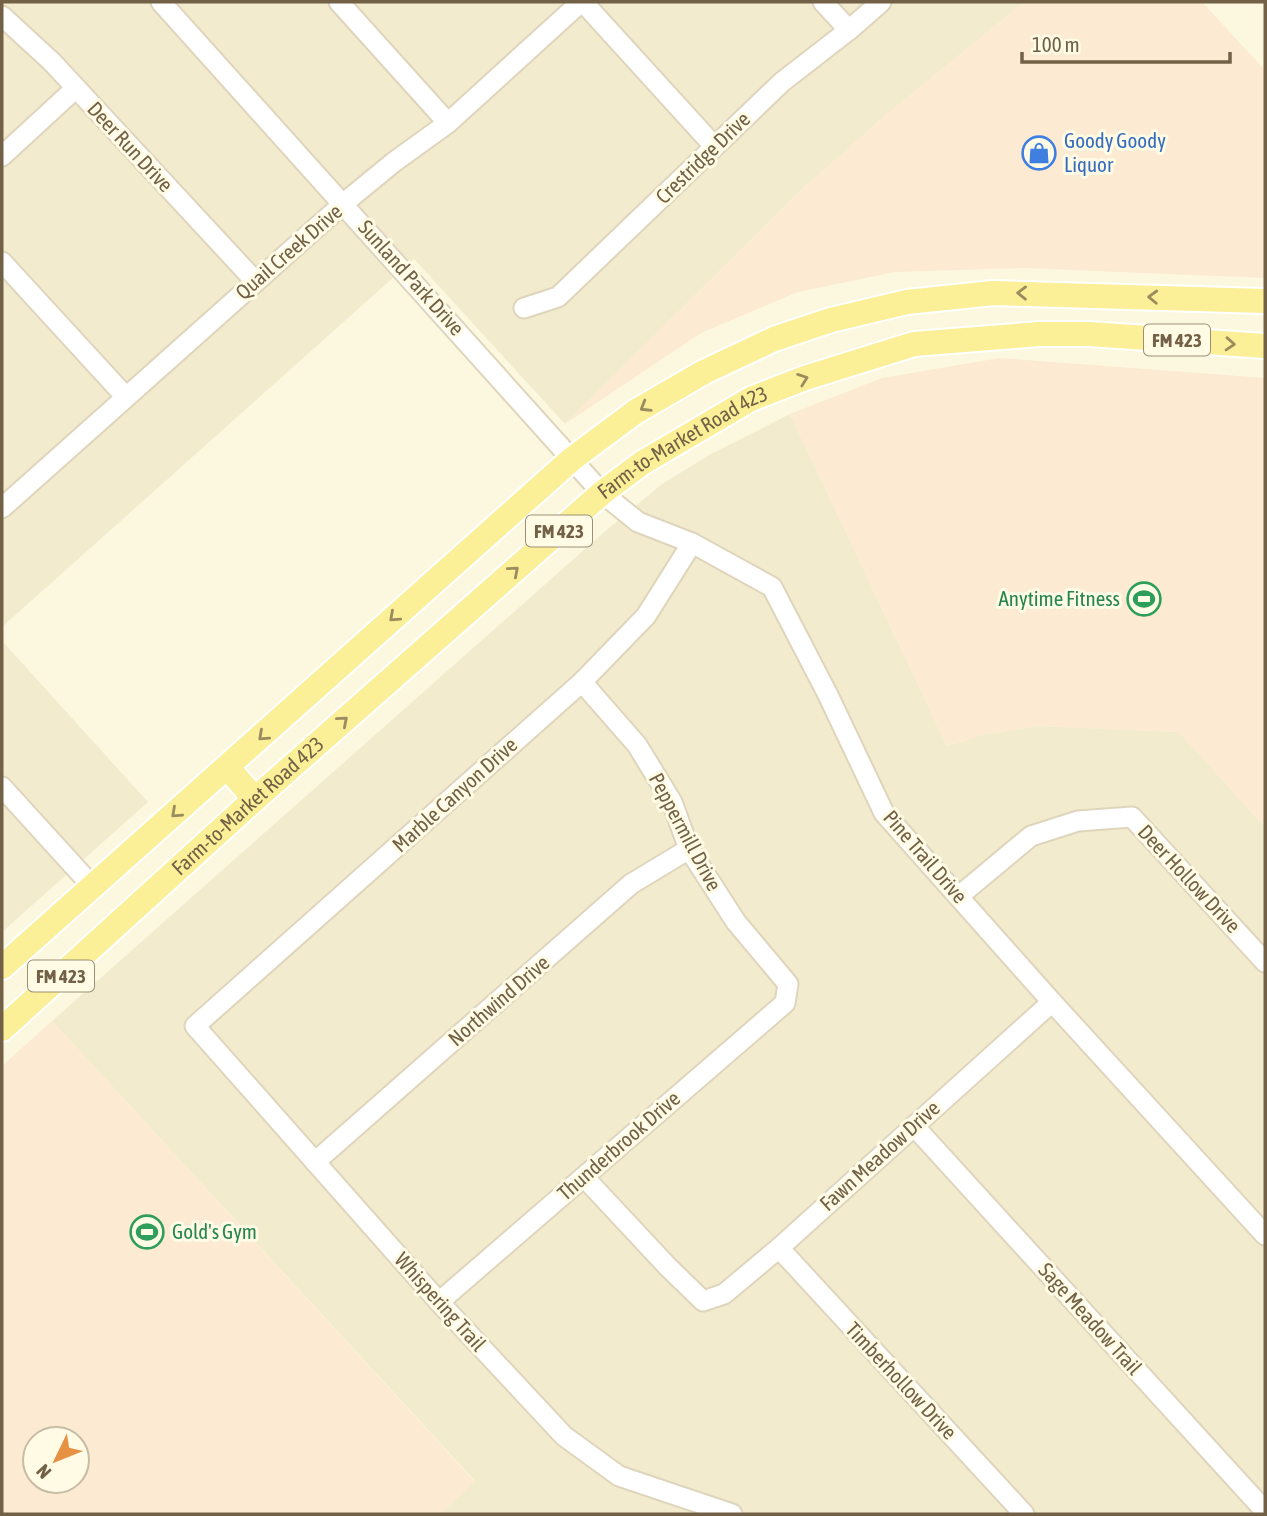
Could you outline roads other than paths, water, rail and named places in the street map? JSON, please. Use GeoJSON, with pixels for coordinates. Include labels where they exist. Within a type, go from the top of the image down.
{"type":"FeatureCollection","features":[{"type":"Feature","properties":{"kind":"main road","name":"Farm-to-Market Road 423"},"geometry":{"type":"LineString","coordinates":[[2,967],[572,458],[635,412],[704,372],[774,339],[831,320],[907,302],[993,293],[1265,301]]}},
{"type":"Feature","properties":{"kind":"main road"},"geometry":{"type":"LineString","coordinates":[[1089,334],[1090,295]]}},
{"type":"Feature","properties":{"kind":"main road","name":"Farm-to-Market Road 423"},"geometry":{"type":"LineString","coordinates":[[2,1030],[255,799],[602,493],[642,463],[751,399],[805,377],[914,344],[1039,334],[1089,334],[1265,346]]}},
{"type":"Feature","properties":{"kind":"main road"},"geometry":{"type":"LineString","coordinates":[[227,767],[255,799]]}},
{"type":"Feature","properties":{"kind":"street","name":"Sunland Park Drive"},"geometry":{"type":"LineString","coordinates":[[161,2],[602,493]]}},
{"type":"Feature","properties":{"kind":"street"},"geometry":{"type":"LineString","coordinates":[[339,2],[448,123]]}},
{"type":"Feature","properties":{"kind":"street","name":"Quail Creek Drive"},"geometry":{"type":"LineString","coordinates":[[2,508],[344,203],[448,123],[582,2]]}},
{"type":"Feature","properties":{"kind":"street"},"geometry":{"type":"LineString","coordinates":[[582,2],[714,146]]}},
{"type":"Feature","properties":{"kind":"street"},"geometry":{"type":"LineString","coordinates":[[823,2],[849,30]]}},
{"type":"Feature","properties":{"kind":"street","name":"Crestridge Drive"},"geometry":{"type":"LineString","coordinates":[[524,309],[558,297],[782,82],[881,2]]}},
{"type":"Feature","properties":{"kind":"street","name":"Deer Run Drive"},"geometry":{"type":"LineString","coordinates":[[2,16],[76,88],[255,281]]}},
{"type":"Feature","properties":{"kind":"street"},"geometry":{"type":"LineString","coordinates":[[2,156],[76,88]]}},
{"type":"Feature","properties":{"kind":"street"},"geometry":{"type":"LineString","coordinates":[[2,262],[125,396]]}},
{"type":"Feature","properties":{"kind":"street","name":"Pine Trail Drive"},"geometry":{"type":"LineString","coordinates":[[602,493],[638,522],[692,543],[772,587],[828,695],[884,813],[1265,1235]]}},
{"type":"Feature","properties":{"kind":"street","name":"Marble Canyon Drive"},"geometry":{"type":"LineString","coordinates":[[195,1026],[582,682],[646,616],[692,543]]}},
{"type":"Feature","properties":{"kind":"street","name":"Peppermill Drive"},"geometry":{"type":"LineString","coordinates":[[582,682],[637,745],[672,802],[689,849],[736,922],[788,984]]}},
{"type":"Feature","properties":{"kind":"street"},"geometry":{"type":"LineString","coordinates":[[6,799],[93,887]]}},
{"type":"Feature","properties":{"kind":"street","name":"Deer Hollow Drive"},"geometry":{"type":"LineString","coordinates":[[959,895],[1031,836],[1077,821],[1132,817],[1265,962]]}},
{"type":"Feature","properties":{"kind":"street","name":"Northwind Drive"},"geometry":{"type":"LineString","coordinates":[[315,1162],[631,884],[689,849]]}},
{"type":"Feature","properties":{"kind":"street","name":"Thunderbrook Drive"},"geometry":{"type":"LineString","coordinates":[[439,1301],[785,1003],[788,984]]}},
{"type":"Feature","properties":{"kind":"street","name":"Fawn Meadow Drive"},"geometry":{"type":"LineString","coordinates":[[584,1177],[703,1301],[724,1294],[779,1248],[1052,1002]]}},
{"type":"Feature","properties":{"kind":"street","name":"Whispering Trail"},"geometry":{"type":"LineString","coordinates":[[195,1026],[439,1301],[564,1436],[619,1476],[732,1514]]}},
{"type":"Feature","properties":{"kind":"street","name":"Sage Meadow Trail"},"geometry":{"type":"LineString","coordinates":[[914,1126],[1265,1511]]}},
{"type":"Feature","properties":{"kind":"street","name":"Timberhollow Drive"},"geometry":{"type":"LineString","coordinates":[[779,1248],[1024,1514]]}},
{"type":"Feature","properties":{"kind":"place","name":"Goody Goody Liquor"},"geometry":{"type":"Point","coordinates":[1039,153]}},
{"type":"Feature","properties":{"kind":"place","name":"Anytime Fitness"},"geometry":{"type":"Point","coordinates":[1144,599]}},
{"type":"Feature","properties":{"kind":"place","name":"Gold's Gym"},"geometry":{"type":"Point","coordinates":[147,1232]}}]}
